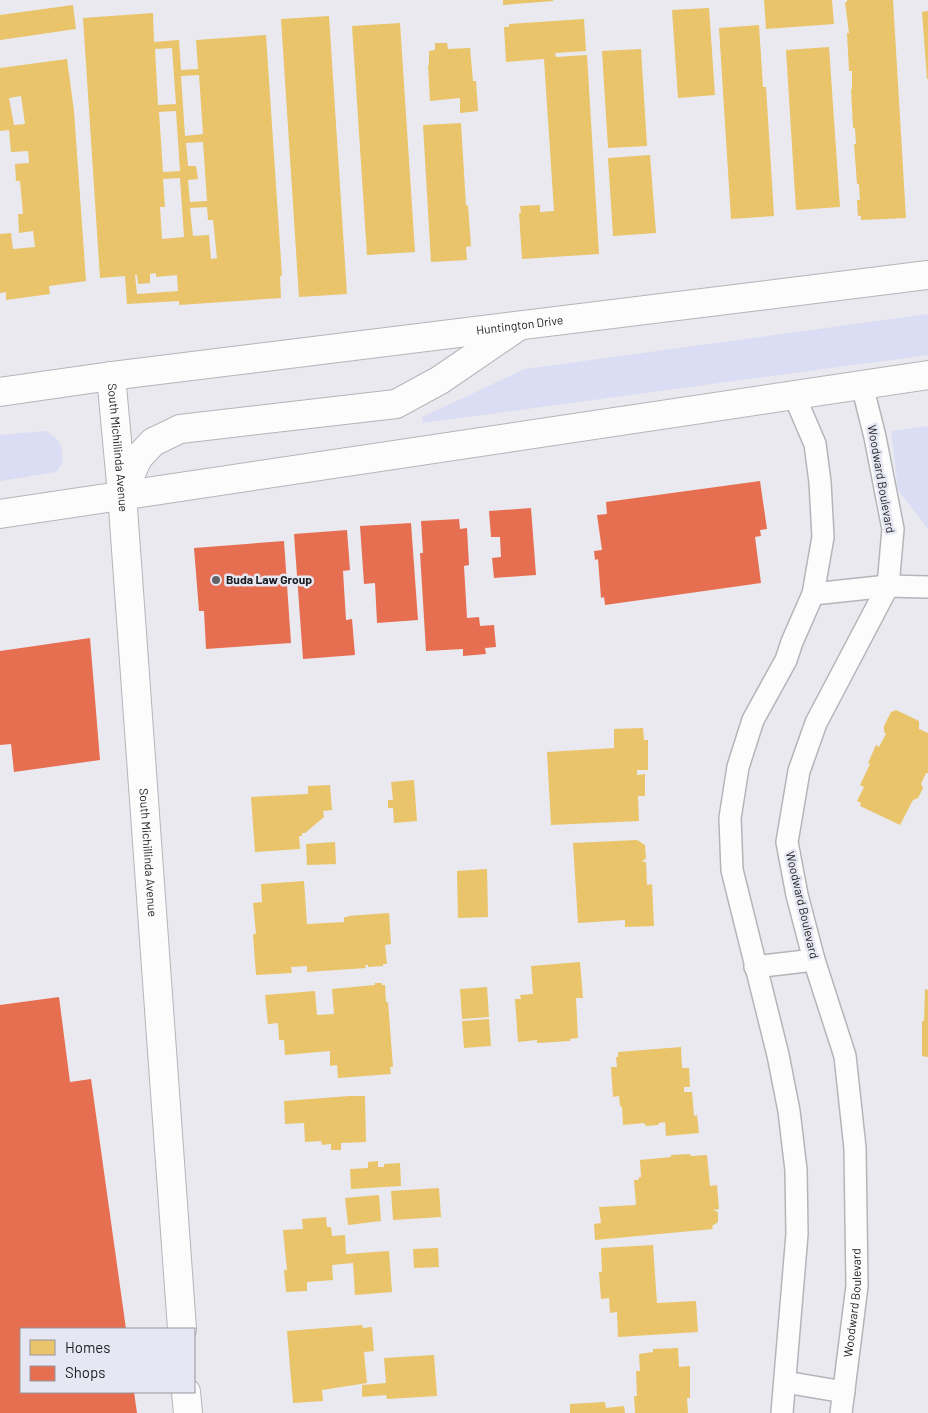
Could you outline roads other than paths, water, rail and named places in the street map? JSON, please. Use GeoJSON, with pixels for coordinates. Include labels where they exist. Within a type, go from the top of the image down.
{"type":"FeatureCollection","features":[{"type":"Feature","properties":{"kind":"main road","name":"Huntington Drive"},"geometry":{"type":"LineString","coordinates":[[0,392],[111,376],[928,275]]}},
{"type":"Feature","properties":{"kind":"main road"},"geometry":{"type":"LineString","coordinates":[[122,494],[138,458],[153,442],[180,429],[396,404],[440,380],[520,326]]}},
{"type":"Feature","properties":{"kind":"main road"},"geometry":{"type":"LineString","coordinates":[[0,514],[122,494],[928,375]]}},
{"type":"Feature","properties":{"kind":"main road","name":"South Michillinda Avenue"},"geometry":{"type":"LineString","coordinates":[[111,376],[122,494],[182,1328]]}},
{"type":"Feature","properties":{"kind":"main road"},"geometry":{"type":"LineString","coordinates":[[186,1393],[188,1413]]}},
{"type":"Feature","properties":{"kind":"street","name":"Woodward Boulevard"},"geometry":{"type":"LineString","coordinates":[[842,1403],[857,1286],[855,1148],[845,1056],[814,960],[797,894],[788,842],[799,771],[816,724],[888,586],[893,529],[875,437],[862,385]]}},
{"type":"Feature","properties":{"kind":"street"},"geometry":{"type":"LineString","coordinates":[[782,1413],[797,1234],[796,1170],[789,1111],[780,1065],[732,870],[730,818],[738,767],[753,720],[786,660],[813,594],[823,537],[820,482],[815,444],[794,395]]}},
{"type":"Feature","properties":{"kind":"street"},"geometry":{"type":"LineString","coordinates":[[813,594],[888,586],[928,588]]}},
{"type":"Feature","properties":{"kind":"street"},"geometry":{"type":"LineString","coordinates":[[756,967],[814,960]]}},
{"type":"Feature","properties":{"kind":"street"},"geometry":{"type":"LineString","coordinates":[[785,1382],[842,1403]]}},
{"type":"Feature","properties":{"kind":"place","name":"Buda Law Group"},"geometry":{"type":"Point","coordinates":[216,580]}}]}
